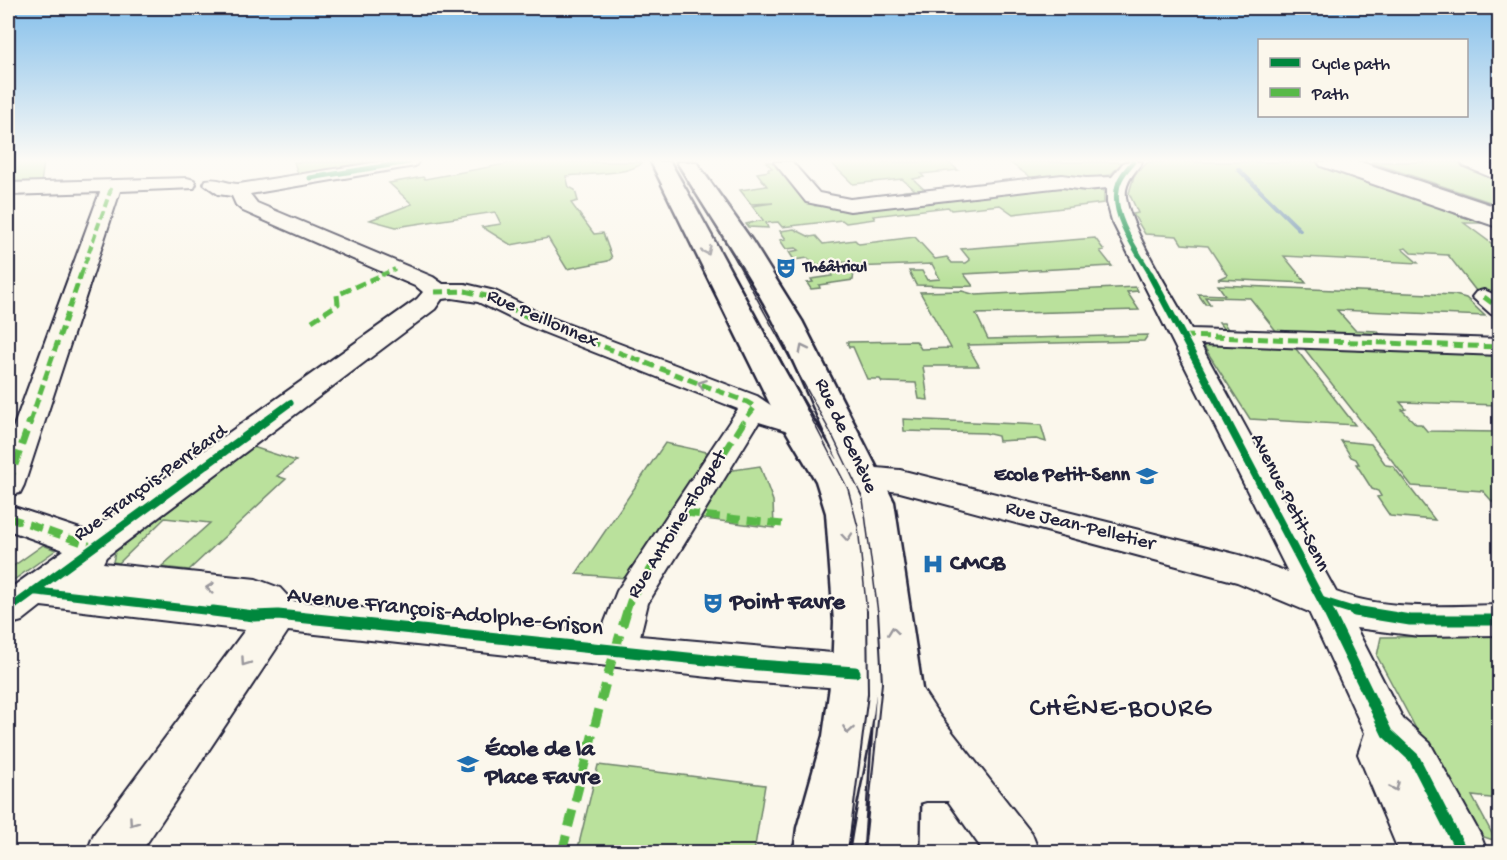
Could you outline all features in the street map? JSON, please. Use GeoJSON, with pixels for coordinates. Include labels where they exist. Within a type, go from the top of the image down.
{"type":"FeatureCollection","features":[{"type":"Feature","properties":{"kind":"main road","name":"Rue de Genève"},"geometry":{"type":"LineString","coordinates":[[681,202],[798,425],[850,479],[876,502],[899,689],[892,852]]}},
{"type":"Feature","properties":{"kind":"main road","name":"Rue de Genève"},"geometry":{"type":"LineString","coordinates":[[714,202],[747,251],[787,320],[824,391],[847,443],[850,479],[845,513],[855,622],[855,672],[847,736],[824,828],[821,852]]}},
{"type":"Feature","properties":{"kind":"main road"},"geometry":{"type":"LineString","coordinates":[[1462,202],[1500,215]]}},
{"type":"Feature","properties":{"kind":"main road"},"geometry":{"type":"LineString","coordinates":[[1480,202],[1500,209]]}},
{"type":"Feature","properties":{"kind":"street"},"geometry":{"type":"LineString","coordinates":[[8,485],[106,202]]}},
{"type":"Feature","properties":{"kind":"street"},"geometry":{"type":"LineString","coordinates":[[244,202],[250,207],[314,236],[432,285],[435,292]]}},
{"type":"Feature","properties":{"kind":"street"},"geometry":{"type":"LineString","coordinates":[[835,202],[850,205],[875,202]]}},
{"type":"Feature","properties":{"kind":"street","name":"Avenue Petit-Senn"},"geometry":{"type":"LineString","coordinates":[[1116,202],[1122,221],[1322,602],[1387,732],[1414,758],[1462,852]]}},
{"type":"Feature","properties":{"kind":"street"},"geometry":{"type":"LineString","coordinates":[[1441,202],[1500,222]]}},
{"type":"Feature","properties":{"kind":"street","name":"Rue Peillonnex"},"geometry":{"type":"LineString","coordinates":[[435,292],[462,290],[489,296],[513,311],[747,402],[765,414],[798,425]]}},
{"type":"Feature","properties":{"kind":"street","name":"Rue François-Perréard"},"geometry":{"type":"LineString","coordinates":[[20,600],[426,304],[435,292]]}},
{"type":"Feature","properties":{"kind":"street"},"geometry":{"type":"LineString","coordinates":[[1183,336],[1500,347]]}},
{"type":"Feature","properties":{"kind":"street","name":"Rue Antoine-Floquet"},"geometry":{"type":"LineString","coordinates":[[616,650],[630,601],[739,427],[755,407]]}},
{"type":"Feature","properties":{"kind":"street","name":"Rue Jean-Pelletier"},"geometry":{"type":"LineString","coordinates":[[850,479],[900,481],[1243,570],[1272,579],[1342,610],[1366,615],[1433,620],[1500,620]]}},
{"type":"Feature","properties":{"kind":"street"},"geometry":{"type":"LineString","coordinates":[[8,517],[94,547]]}},
{"type":"Feature","properties":{"kind":"street","name":"Avenue François-Adolphe-Grison"},"geometry":{"type":"LineString","coordinates":[[94,547],[85,562],[85,572],[91,576],[256,593],[271,600],[278,610],[278,615]]}},
{"type":"Feature","properties":{"kind":"street","name":"Avenue François-Adolphe-Grison"},"geometry":{"type":"LineString","coordinates":[[20,600],[254,616],[278,615],[855,672]]}},
{"type":"Feature","properties":{"kind":"street"},"geometry":{"type":"LineString","coordinates":[[112,852],[278,615]]}},
{"type":"Feature","properties":{"kind":"street"},"geometry":{"type":"LineString","coordinates":[[899,689],[923,729],[958,779],[1014,852]]}},
{"type":"Feature","properties":{"kind":"street"},"geometry":{"type":"LineString","coordinates":[[1387,732],[1381,754],[1424,852]]}},
{"type":"Feature","properties":{"kind":"street"},"geometry":{"type":"LineString","coordinates":[[895,788],[926,779],[958,779]]}},
{"type":"Feature","properties":{"kind":"green space"},"geometry":{"type":"Polygon","coordinates":[[[410,202],[574,202],[571,203],[594,234],[603,233],[612,258],[608,261],[567,269],[548,238],[511,245],[482,227],[501,224],[495,212],[396,227],[370,220],[412,204],[410,202]]]}},
{"type":"Feature","properties":{"kind":"green space"},"geometry":{"type":"Polygon","coordinates":[[[750,202],[812,202],[815,206],[830,204],[834,209],[897,202],[1104,202],[1013,214],[1000,205],[951,210],[948,207],[873,216],[875,219],[846,223],[842,220],[782,227],[778,222],[766,223],[768,228],[748,227],[746,224],[763,220],[752,206],[773,203],[751,204],[750,202]]]}},
{"type":"Feature","properties":{"kind":"green space"},"geometry":{"type":"Polygon","coordinates":[[[1133,202],[1431,202],[1456,211],[1455,214],[1458,216],[1481,223],[1464,223],[1499,249],[1499,297],[1480,296],[1448,255],[1411,253],[1406,248],[1402,249],[1418,263],[1284,256],[1306,283],[1218,279],[1227,275],[1208,246],[1182,244],[1177,236],[1145,234],[1133,214],[1138,213],[1133,202]]]}},
{"type":"Feature","properties":{"kind":"green space"},"geometry":{"type":"Polygon","coordinates":[[[794,229],[810,237],[816,236],[823,244],[855,240],[859,244],[915,237],[935,259],[947,257],[952,263],[966,263],[970,260],[961,249],[1095,238],[1104,250],[1100,251],[1112,266],[964,274],[973,286],[916,285],[909,271],[922,271],[927,280],[940,279],[932,264],[852,267],[850,262],[814,265],[808,258],[794,260],[789,252],[799,250],[786,249],[780,240],[786,239],[780,231],[794,229]]]}},
{"type":"Feature","properties":{"kind":"green space"},"geometry":{"type":"Polygon","coordinates":[[[831,272],[854,272],[853,280],[819,285],[820,288],[811,289],[807,283],[813,282],[811,279],[832,276],[831,272]]]}},
{"type":"Feature","properties":{"kind":"green space"},"geometry":{"type":"Polygon","coordinates":[[[1218,285],[1455,295],[1466,298],[1485,316],[1337,310],[1355,330],[1377,331],[1386,340],[1228,335],[1219,323],[1224,323],[1229,331],[1277,332],[1250,298],[1205,297],[1210,304],[1205,304],[1198,294],[1225,295],[1218,285]]]}},
{"type":"Feature","properties":{"kind":"green space"},"geometry":{"type":"Polygon","coordinates":[[[1136,287],[1138,291],[1127,292],[1139,310],[976,314],[988,339],[1148,335],[1144,341],[967,345],[979,366],[923,366],[928,400],[919,399],[916,383],[867,379],[853,347],[849,347],[847,342],[916,341],[921,349],[951,348],[920,292],[962,291],[976,295],[1136,287]]]}},
{"type":"Feature","properties":{"kind":"green space"},"geometry":{"type":"Polygon","coordinates":[[[1201,342],[1293,345],[1355,425],[1250,419],[1201,342]]]}},
{"type":"Feature","properties":{"kind":"green space"},"geometry":{"type":"Polygon","coordinates":[[[1303,347],[1499,350],[1499,405],[1400,402],[1406,409],[1402,410],[1427,431],[1499,432],[1499,509],[1483,491],[1412,486],[1303,347]]]}},
{"type":"Feature","properties":{"kind":"green space"},"geometry":{"type":"Polygon","coordinates":[[[903,419],[1041,425],[1046,442],[1036,439],[999,441],[998,436],[985,433],[904,431],[903,419]]]}},
{"type":"Feature","properties":{"kind":"green space"},"geometry":{"type":"Polygon","coordinates":[[[1341,441],[1371,444],[1386,465],[1393,466],[1435,520],[1390,516],[1377,497],[1381,496],[1378,491],[1372,489],[1356,464],[1359,464],[1356,459],[1351,457],[1341,441]]]}},
{"type":"Feature","properties":{"kind":"green space"},"geometry":{"type":"Polygon","coordinates":[[[665,443],[711,453],[720,472],[760,466],[773,501],[774,528],[674,515],[626,578],[576,574],[665,443]]]}},
{"type":"Feature","properties":{"kind":"green space"},"geometry":{"type":"Polygon","coordinates":[[[253,447],[296,461],[277,476],[286,479],[189,570],[161,567],[210,523],[165,518],[119,563],[113,562],[115,552],[253,447]]]}},
{"type":"Feature","properties":{"kind":"green space"},"geometry":{"type":"Polygon","coordinates":[[[43,545],[56,550],[8,584],[8,570],[43,545]]]}},
{"type":"Feature","properties":{"kind":"green space"},"geometry":{"type":"Polygon","coordinates":[[[1496,636],[1499,639],[1500,777],[1495,777],[1499,784],[1499,799],[1472,796],[1496,841],[1472,833],[1377,656],[1381,637],[1496,636]]]}},
{"type":"Feature","properties":{"kind":"green space"},"geometry":{"type":"Polygon","coordinates":[[[598,765],[765,785],[754,852],[577,852],[598,765]]]}},
{"type":"Feature","properties":{"kind":"waterway"},"geometry":{"type":"LineString","coordinates":[[1272,202],[1300,230]]}},
{"type":"Feature","properties":{"kind":"tram line"},"geometry":{"type":"LineString","coordinates":[[701,202],[733,255],[833,437],[863,499],[878,613]]}},
{"type":"Feature","properties":{"kind":"tram line"},"geometry":{"type":"LineString","coordinates":[[777,352],[848,489],[858,527],[867,613]]}},
{"type":"Feature","properties":{"kind":"tram line"},"geometry":{"type":"LineString","coordinates":[[848,852],[868,694],[867,611]]}},
{"type":"Feature","properties":{"kind":"tram line"},"geometry":{"type":"LineString","coordinates":[[864,852],[882,683],[878,611]]}},
{"type":"Feature","properties":{"kind":"marked path"},"geometry":{"type":"LineString","coordinates":[[8,485],[106,202]]}},
{"type":"Feature","properties":{"kind":"marked path"},"geometry":{"type":"LineString","coordinates":[[312,321],[338,304],[337,295],[395,269]]}},
{"type":"Feature","properties":{"kind":"marked path"},"geometry":{"type":"LineString","coordinates":[[435,292],[465,291],[486,296],[532,319],[755,407],[739,427],[630,601],[610,667],[562,852]]}},
{"type":"Feature","properties":{"kind":"marked path"},"geometry":{"type":"LineString","coordinates":[[1484,297],[1500,309]]}},
{"type":"Feature","properties":{"kind":"marked path"},"geometry":{"type":"LineString","coordinates":[[1183,336],[1500,347]]}},
{"type":"Feature","properties":{"kind":"marked path"},"geometry":{"type":"LineString","coordinates":[[685,513],[782,524]]}},
{"type":"Feature","properties":{"kind":"marked path"},"geometry":{"type":"LineString","coordinates":[[8,517],[94,547]]}},
{"type":"Feature","properties":{"kind":"cycle path"},"geometry":{"type":"LineString","coordinates":[[1117,202],[1122,221],[1340,635],[1387,733],[1414,758],[1462,852]]}},
{"type":"Feature","properties":{"kind":"cycle path"},"geometry":{"type":"LineString","coordinates":[[8,610],[290,403]]}},
{"type":"Feature","properties":{"kind":"cycle path"},"geometry":{"type":"LineString","coordinates":[[33,591],[254,616],[278,615],[745,664],[855,672]]}},
{"type":"Feature","properties":{"kind":"cycle path"},"geometry":{"type":"LineString","coordinates":[[1322,601],[1365,614],[1410,620],[1500,620]]}},
{"type":"Feature","properties":{"kind":"place","name":"Théâtricul"},"geometry":{"type":"Point","coordinates":[786,268]}},
{"type":"Feature","properties":{"kind":"place","name":"Ecole Petit-Senn"},"geometry":{"type":"Point","coordinates":[1147,476]}},
{"type":"Feature","properties":{"kind":"place","name":"CMCB"},"geometry":{"type":"Point","coordinates":[933,564]}},
{"type":"Feature","properties":{"kind":"place","name":"Point Favre"},"geometry":{"type":"Point","coordinates":[713,603]}},
{"type":"Feature","properties":{"kind":"place","name":"École de la Place Favre"},"geometry":{"type":"Point","coordinates":[468,764]}},
{"type":"Feature","properties":{"kind":"district","name":"CHÊNE-BOURG"},"geometry":{"type":"Point","coordinates":[1121,710]}}]}
